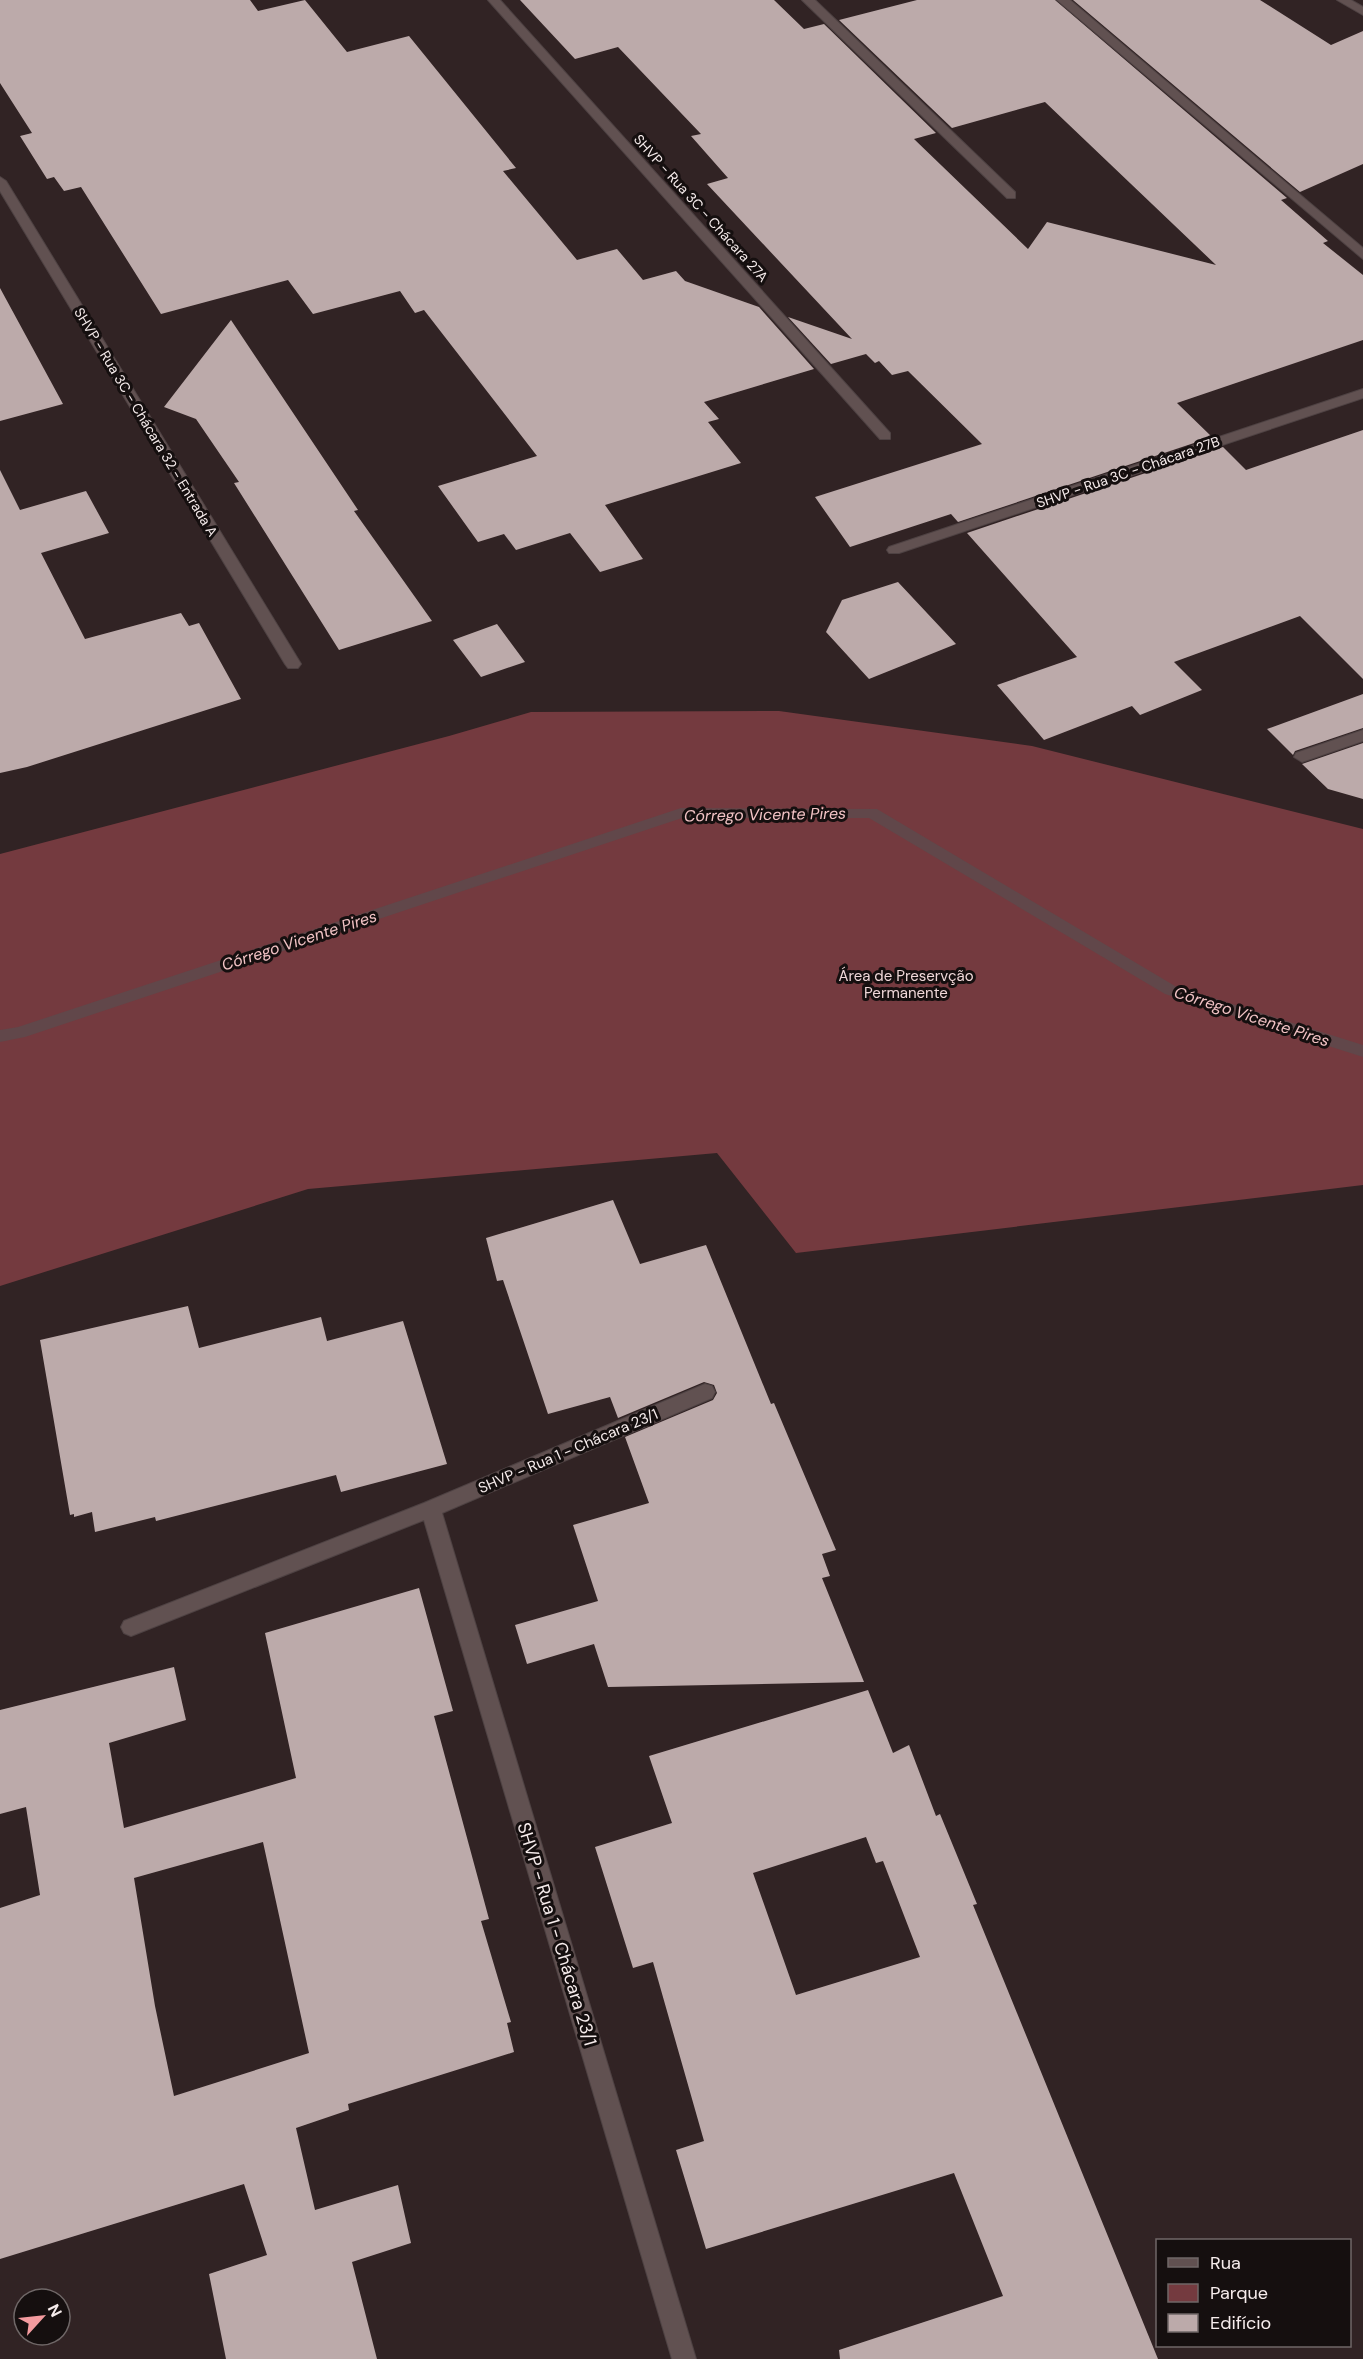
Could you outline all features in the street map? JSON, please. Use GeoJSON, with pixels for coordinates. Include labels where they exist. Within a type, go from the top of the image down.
{"type":"FeatureCollection","features":[{"type":"Feature","properties":{"kind":"street","name":"SHVP - Rua 3C - Chácara 27A"},"geometry":{"type":"LineString","coordinates":[[494,0],[885,436]]}},
{"type":"Feature","properties":{"kind":"street"},"geometry":{"type":"LineString","coordinates":[[808,0],[1011,195]]}},
{"type":"Feature","properties":{"kind":"street"},"geometry":{"type":"LineString","coordinates":[[1063,0],[1363,255]]}},
{"type":"Feature","properties":{"kind":"street"},"geometry":{"type":"LineString","coordinates":[[1343,0],[1363,12]]}},
{"type":"Feature","properties":{"kind":"street","name":"SHVP - Rua 3C - Chácara 32 - Entrada A"},"geometry":{"type":"LineString","coordinates":[[0,181],[293,664]]}},
{"type":"Feature","properties":{"kind":"street","name":"SHVP - Rua 3C - Chácara 27B"},"geometry":{"type":"LineString","coordinates":[[894,550],[1363,393]]}},
{"type":"Feature","properties":{"kind":"street"},"geometry":{"type":"LineString","coordinates":[[1302,757],[1363,735]]}},
{"type":"Feature","properties":{"kind":"street","name":"SHVP - Rua 1 - Chácara 23/1"},"geometry":{"type":"LineString","coordinates":[[131,1627],[431,1509],[705,1392]]}},
{"type":"Feature","properties":{"kind":"street","name":"SHVP - Rua 1 - Chácara 23/1"},"geometry":{"type":"LineString","coordinates":[[431,1509],[684,2359]]}},
{"type":"Feature","properties":{"kind":"green space","name":"Área de Preservção Permanente"},"geometry":{"type":"Polygon","coordinates":[[[779,711],[1032,746],[1363,829],[1363,1185],[796,1253],[717,1153],[308,1189],[0,1286],[0,854],[449,736],[531,712],[779,711]]]}},
{"type":"Feature","properties":{"kind":"building"},"geometry":{"type":"Polygon","coordinates":[[[0,0],[250,0],[258,11],[305,0],[347,52],[409,36],[516,168],[503,171],[577,260],[617,249],[643,280],[676,271],[685,281],[759,307],[814,369],[704,402],[719,419],[708,422],[741,463],[605,505],[643,559],[600,572],[570,533],[516,550],[504,534],[478,542],[438,486],[537,456],[424,310],[415,313],[400,291],[313,314],[288,280],[161,314],[81,187],[64,191],[54,177],[47,179],[20,136],[32,133],[0,83],[0,0]]]}},
{"type":"Feature","properties":{"kind":"building"},"geometry":{"type":"Polygon","coordinates":[[[520,0],[774,0],[804,29],[824,24],[936,133],[914,139],[1028,249],[1047,222],[1216,265],[1045,102],[952,128],[839,20],[917,0],[1055,0],[1287,198],[1281,200],[1328,241],[1323,243],[1363,275],[1363,340],[1177,403],[1212,437],[958,522],[951,514],[850,547],[815,497],[982,444],[908,371],[892,375],[879,361],[875,363],[866,354],[831,364],[788,317],[852,339],[707,184],[728,178],[691,136],[701,134],[618,47],[575,59],[520,0]]]}},
{"type":"Feature","properties":{"kind":"building"},"geometry":{"type":"Polygon","coordinates":[[[1073,0],[1260,0],[1331,45],[1363,31],[1363,164],[1300,192],[1073,0]]]}},
{"type":"Feature","properties":{"kind":"building"},"geometry":{"type":"Polygon","coordinates":[[[0,288],[63,404],[0,421],[0,288]]]}},
{"type":"Feature","properties":{"kind":"building"},"geometry":{"type":"Polygon","coordinates":[[[231,320],[358,510],[354,511],[432,621],[339,650],[234,483],[239,482],[196,419],[164,407],[231,320]]]}},
{"type":"Feature","properties":{"kind":"building"},"geometry":{"type":"Polygon","coordinates":[[[1363,430],[1363,679],[1300,616],[1174,662],[1202,690],[1140,715],[1132,706],[1044,740],[997,685],[1077,657],[967,533],[1223,447],[1246,470],[1363,430]]]}},
{"type":"Feature","properties":{"kind":"building"},"geometry":{"type":"Polygon","coordinates":[[[0,470],[20,510],[86,491],[109,533],[41,553],[85,639],[181,613],[189,626],[199,623],[241,699],[27,767],[0,773],[0,470]]]}},
{"type":"Feature","properties":{"kind":"building"},"geometry":{"type":"Polygon","coordinates":[[[898,582],[956,644],[869,679],[826,632],[842,600],[898,582]]]}},
{"type":"Feature","properties":{"kind":"building"},"geometry":{"type":"Polygon","coordinates":[[[497,624],[525,662],[481,677],[453,640],[497,624]]]}},
{"type":"Feature","properties":{"kind":"building"},"geometry":{"type":"Polygon","coordinates":[[[1363,694],[1363,728],[1295,751],[1293,755],[1267,729],[1363,694]]]}},
{"type":"Feature","properties":{"kind":"building"},"geometry":{"type":"Polygon","coordinates":[[[1363,743],[1363,799],[1328,789],[1302,764],[1363,743]]]}},
{"type":"Feature","properties":{"kind":"building"},"geometry":{"type":"Polygon","coordinates":[[[613,1200],[640,1264],[706,1245],[771,1404],[774,1403],[836,1550],[822,1554],[830,1576],[822,1578],[864,1682],[608,1687],[594,1644],[527,1664],[515,1625],[598,1601],[573,1525],[649,1503],[625,1437],[713,1400],[717,1393],[714,1385],[704,1382],[618,1418],[610,1397],[548,1414],[503,1280],[497,1281],[486,1238],[613,1200]]]}},
{"type":"Feature","properties":{"kind":"building"},"geometry":{"type":"Polygon","coordinates":[[[188,1306],[199,1348],[321,1317],[327,1341],[403,1321],[447,1464],[341,1492],[336,1475],[156,1521],[155,1517],[95,1532],[92,1512],[74,1517],[74,1514],[70,1515],[40,1340],[188,1306]]]}},
{"type":"Feature","properties":{"kind":"building"},"geometry":{"type":"Polygon","coordinates":[[[419,1588],[453,1711],[434,1716],[489,1919],[481,1921],[511,2022],[507,2023],[514,2052],[348,2104],[349,2110],[296,2128],[315,2210],[398,2185],[411,2243],[352,2262],[377,2359],[226,2359],[209,2274],[267,2255],[244,2184],[0,2259],[0,1908],[40,1895],[26,1807],[0,1814],[0,1710],[174,1667],[186,1720],[109,1743],[124,1828],[296,1778],[265,1633],[419,1588]],[[263,1842],[134,1878],[155,2006],[174,2096],[309,2053],[263,1842]]]}},
{"type":"Feature","properties":{"kind":"building"},"geometry":{"type":"Polygon","coordinates":[[[868,1690],[893,1753],[909,1745],[936,1816],[940,1814],[977,1904],[973,1905],[1158,2359],[840,2359],[839,2350],[1003,2296],[954,2173],[706,2249],[676,2150],[704,2141],[653,1962],[633,1968],[595,1847],[672,1823],[649,1756],[868,1690]],[[866,1837],[753,1873],[796,1995],[920,1957],[883,1861],[876,1863],[866,1837]]]}},
{"type":"Feature","properties":{"kind":"waterway","name":"Córrego Vicente Pires"},"geometry":{"type":"LineString","coordinates":[[0,1036],[19,1033],[681,813],[872,813],[1170,990],[1363,1051]]}}]}
